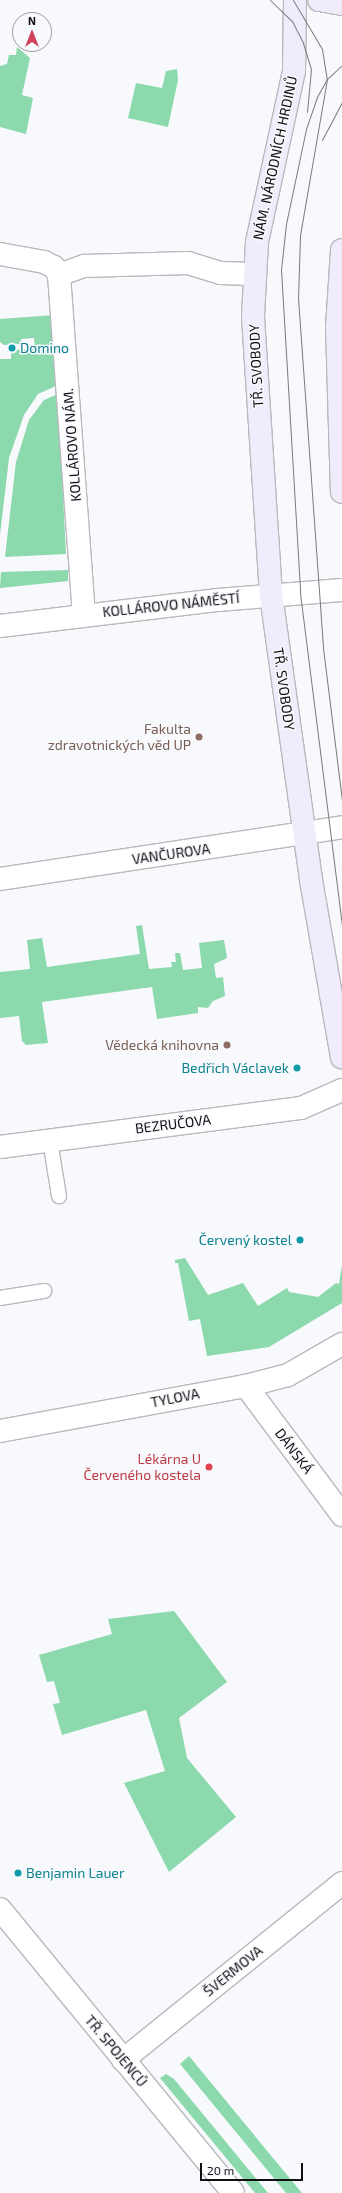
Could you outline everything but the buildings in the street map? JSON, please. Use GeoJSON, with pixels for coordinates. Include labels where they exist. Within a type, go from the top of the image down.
{"type":"FeatureCollection","features":[{"type":"Feature","properties":{"kind":"street","name":"NÁM. NÁRODNÍCH HRDINŮ"},"geometry":{"type":"LineString","coordinates":[[254,317],[253,274],[261,219],[294,71],[295,0]]}},
{"type":"Feature","properties":{"kind":"street"},"geometry":{"type":"LineString","coordinates":[[319,0],[342,4]]}},
{"type":"Feature","properties":{"kind":"street"},"geometry":{"type":"LineString","coordinates":[[342,250],[337,285],[342,492]]}},
{"type":"Feature","properties":{"kind":"street"},"geometry":{"type":"LineString","coordinates":[[0,254],[44,262],[54,267],[60,275],[72,269],[96,265],[188,263],[221,273],[253,274]]}},
{"type":"Feature","properties":{"kind":"street","name":"KOLLÁROVO NÁM."},"geometry":{"type":"LineString","coordinates":[[60,275],[84,614]]}},
{"type":"Feature","properties":{"kind":"street","name":"TŘ. SVOBODY"},"geometry":{"type":"LineString","coordinates":[[254,317],[271,595],[305,834],[342,1057]]}},
{"type":"Feature","properties":{"kind":"street","name":"KOLLÁROVO NÁMĚSTÍ"},"geometry":{"type":"LineString","coordinates":[[0,626],[84,614],[271,595],[342,590]]}},
{"type":"Feature","properties":{"kind":"street","name":"VANČUROVA"},"geometry":{"type":"LineString","coordinates":[[0,879],[305,834],[342,827]]}},
{"type":"Feature","properties":{"kind":"street","name":"BEZRUČOVA"},"geometry":{"type":"LineString","coordinates":[[0,1147],[301,1108],[342,1090]]}},
{"type":"Feature","properties":{"kind":"street","name":"TYLOVA"},"geometry":{"type":"LineString","coordinates":[[0,1431],[246,1386],[288,1375],[342,1344]]}},
{"type":"Feature","properties":{"kind":"street","name":"DÁNSKÁ"},"geometry":{"type":"LineString","coordinates":[[246,1386],[342,1515]]}},
{"type":"Feature","properties":{"kind":"street","name":"ŠVERMOVA"},"geometry":{"type":"LineString","coordinates":[[123,2060],[342,1883]]}},
{"type":"Feature","properties":{"kind":"street","name":"TŘ. SPOJENCŮ"},"geometry":{"type":"LineString","coordinates":[[0,1909],[233,2193]]}},
{"type":"Feature","properties":{"kind":"lane"},"geometry":{"type":"LineString","coordinates":[[50,1140],[60,1196]]}},
{"type":"Feature","properties":{"kind":"lane"},"geometry":{"type":"LineString","coordinates":[[0,1298],[44,1291]]}},
{"type":"Feature","properties":{"kind":"green space"},"geometry":{"type":"Polygon","coordinates":[[[16,52],[23,52],[30,58],[22,95],[33,98],[26,134],[0,127],[0,66],[7,64],[9,55],[16,55],[16,52]]]}},
{"type":"Feature","properties":{"kind":"green space"},"geometry":{"type":"Polygon","coordinates":[[[177,69],[178,80],[168,127],[128,118],[136,83],[162,88],[166,71],[177,69]]]}},
{"type":"Feature","properties":{"kind":"green space"},"geometry":{"type":"Polygon","coordinates":[[[54,315],[58,385],[38,394],[24,415],[9,458],[0,535],[0,359],[11,359],[11,350],[35,349],[34,338],[21,339],[22,344],[4,345],[0,342],[0,319],[54,315]]]}},
{"type":"Feature","properties":{"kind":"green space"},"geometry":{"type":"Polygon","coordinates":[[[58,394],[66,554],[5,557],[16,462],[29,420],[44,400],[58,394]]]}},
{"type":"Feature","properties":{"kind":"green space"},"geometry":{"type":"Polygon","coordinates":[[[68,570],[68,581],[0,588],[1,572],[68,570]]]}},
{"type":"Feature","properties":{"kind":"green space"},"geometry":{"type":"Polygon","coordinates":[[[142,925],[149,969],[172,967],[171,962],[176,962],[175,953],[180,953],[183,970],[202,968],[199,943],[224,940],[227,958],[214,964],[216,978],[223,977],[225,996],[213,1001],[208,1008],[198,1007],[198,1013],[157,1019],[152,987],[42,1002],[48,1043],[26,1045],[22,1041],[19,1016],[0,1018],[0,972],[30,969],[27,940],[42,938],[47,967],[140,954],[136,926],[142,925]]]}},
{"type":"Feature","properties":{"kind":"green space"},"geometry":{"type":"Polygon","coordinates":[[[185,1258],[208,1295],[243,1283],[258,1306],[287,1288],[289,1292],[318,1297],[336,1283],[339,1284],[342,1265],[342,1303],[269,1347],[207,1356],[200,1319],[189,1321],[178,1263],[175,1263],[175,1260],[185,1258]]]}},
{"type":"Feature","properties":{"kind":"green space"},"geometry":{"type":"Polygon","coordinates":[[[174,1611],[227,1682],[179,1718],[187,1758],[236,1817],[169,1872],[124,1783],[165,1771],[146,1710],[62,1735],[53,1704],[60,1703],[54,1681],[47,1682],[39,1655],[112,1634],[108,1619],[174,1611]]]}},
{"type":"Feature","properties":{"kind":"green space"},"geometry":{"type":"Polygon","coordinates":[[[189,2056],[302,2193],[286,2193],[180,2064],[189,2056]]]}},
{"type":"Feature","properties":{"kind":"green space"},"geometry":{"type":"Polygon","coordinates":[[[166,2074],[174,2079],[268,2193],[255,2193],[160,2078],[166,2074]]]}},
{"type":"Feature","properties":{"kind":"tram line"},"geometry":{"type":"LineString","coordinates":[[270,0],[292,21],[303,43],[311,69],[307,112]]}},
{"type":"Feature","properties":{"kind":"tram line"},"geometry":{"type":"LineString","coordinates":[[293,0],[322,49],[327,79],[300,236],[298,298],[323,648],[342,800]]}},
{"type":"Feature","properties":{"kind":"tram line"},"geometry":{"type":"LineString","coordinates":[[342,65],[327,79],[317,97],[306,129],[286,224],[281,269],[300,593],[342,927]]}},
{"type":"Feature","properties":{"kind":"tram line"},"geometry":{"type":"LineString","coordinates":[[322,140],[342,102]]}},
{"type":"Feature","properties":{"kind":"place","name":"Domino"},"geometry":{"type":"Point","coordinates":[12,348]}},
{"type":"Feature","properties":{"kind":"place","name":"Fakulta zdravotnických věd UP"},"geometry":{"type":"Point","coordinates":[199,737]}},
{"type":"Feature","properties":{"kind":"place","name":"Vědecká knihovna"},"geometry":{"type":"Point","coordinates":[227,1045]}},
{"type":"Feature","properties":{"kind":"place","name":"Bedřich Václavek"},"geometry":{"type":"Point","coordinates":[297,1068]}},
{"type":"Feature","properties":{"kind":"place","name":"Červený kostel"},"geometry":{"type":"Point","coordinates":[300,1240]}},
{"type":"Feature","properties":{"kind":"place","name":"Lékárna U Červeného kostela"},"geometry":{"type":"Point","coordinates":[209,1467]}},
{"type":"Feature","properties":{"kind":"place","name":"Benjamin Lauer"},"geometry":{"type":"Point","coordinates":[18,1873]}}]}
